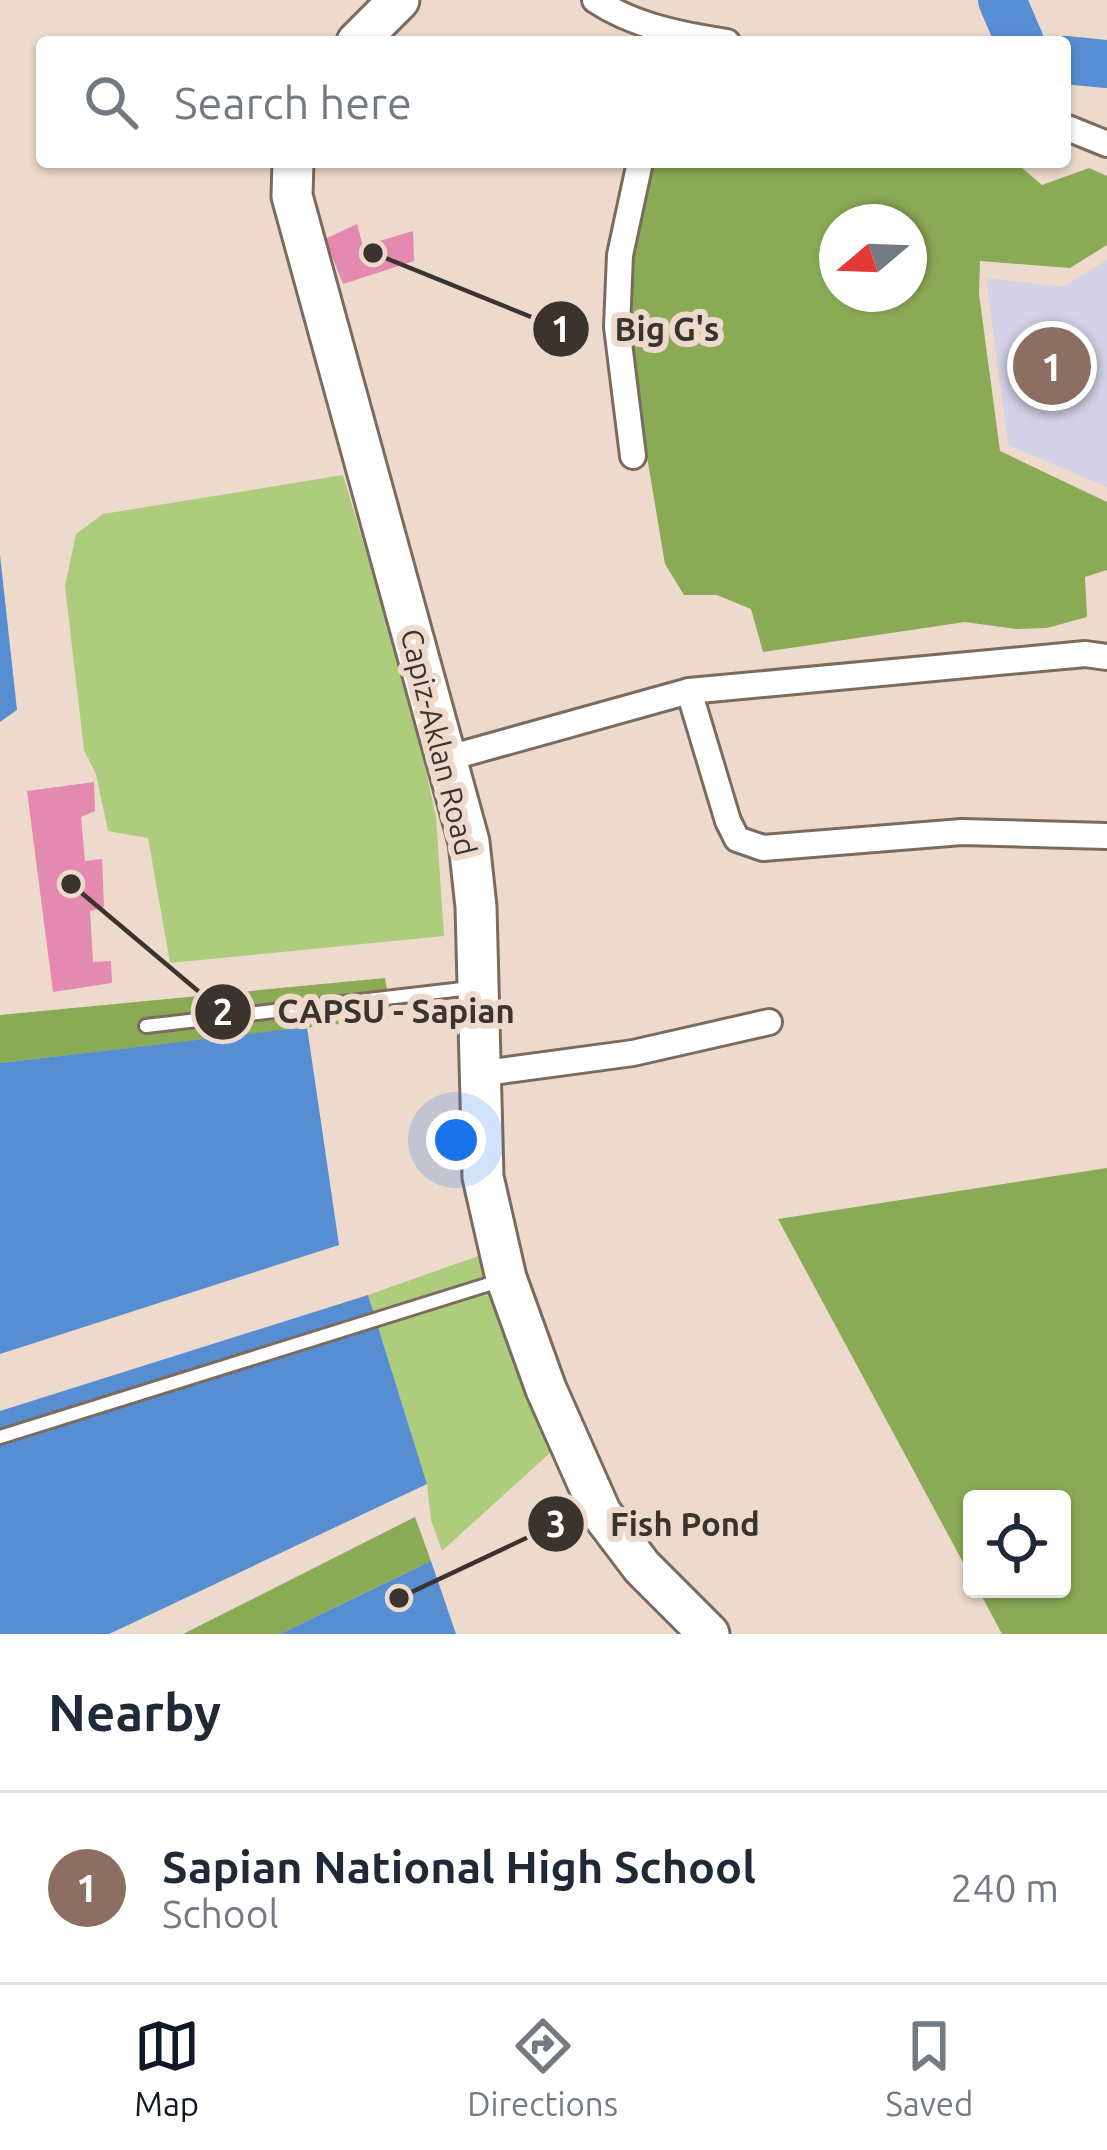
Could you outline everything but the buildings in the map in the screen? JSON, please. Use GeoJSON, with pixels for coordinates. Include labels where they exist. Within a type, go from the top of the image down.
{"type":"FeatureCollection","features":[{"type":"Feature","properties":{"kind":"main road"},"geometry":{"type":"LineString","coordinates":[[363,36],[399,0]]}},
{"type":"Feature","properties":{"kind":"main road","name":"Capiz-Aklan Road"},"geometry":{"type":"LineString","coordinates":[[293,168],[292,196],[469,842],[476,907],[483,1177],[506,1278],[546,1389],[601,1513],[642,1567],[709,1634]]}},
{"type":"Feature","properties":{"kind":"street"},"geometry":{"type":"LineString","coordinates":[[595,0],[668,36]]}},
{"type":"Feature","properties":{"kind":"street"},"geometry":{"type":"LineString","coordinates":[[1071,129],[1107,143]]}},
{"type":"Feature","properties":{"kind":"street"},"geometry":{"type":"LineString","coordinates":[[633,456],[617,327],[620,255],[639,168]]}},
{"type":"Feature","properties":{"kind":"street"},"geometry":{"type":"LineString","coordinates":[[445,759],[689,691],[1085,654],[1107,657]]}},
{"type":"Feature","properties":{"kind":"street"},"geometry":{"type":"LineString","coordinates":[[689,691],[737,839],[763,848],[962,832],[1107,836]]}},
{"type":"Feature","properties":{"kind":"street"},"geometry":{"type":"LineString","coordinates":[[478,1074],[633,1053],[769,1022]]}},
{"type":"Feature","properties":{"kind":"lane"},"geometry":{"type":"LineString","coordinates":[[146,1026],[478,987]]}},
{"type":"Feature","properties":{"kind":"lane"},"geometry":{"type":"LineString","coordinates":[[0,1437],[506,1278]]}},
{"type":"Feature","properties":{"kind":"shaded area"},"geometry":{"type":"Polygon","coordinates":[[[1107,260],[1107,487],[1008,445],[986,278],[1063,287],[1107,260]]]}},
{"type":"Feature","properties":{"kind":"green space"},"geometry":{"type":"Polygon","coordinates":[[[636,168],[1022,168],[1042,185],[1089,168],[1107,176],[1107,245],[1070,268],[980,261],[979,294],[1000,451],[1107,502],[1107,570],[1085,577],[1087,617],[1047,628],[965,622],[763,652],[751,609],[717,595],[684,595],[665,564],[640,415],[627,272],[636,168]]]}},
{"type":"Feature","properties":{"kind":"green space"},"geometry":{"type":"Polygon","coordinates":[[[343,475],[409,694],[436,817],[444,936],[170,963],[148,838],[108,831],[96,774],[84,750],[65,586],[76,534],[103,514],[343,475]]]}},
{"type":"Feature","properties":{"kind":"green space"},"geometry":{"type":"Polygon","coordinates":[[[385,978],[392,1018],[0,1063],[0,1015],[385,978]]]}},
{"type":"Feature","properties":{"kind":"green space"},"geometry":{"type":"Polygon","coordinates":[[[1107,1168],[1107,1634],[1002,1634],[983,1598],[1071,1598],[1071,1490],[963,1490],[963,1562],[778,1219],[1107,1168]]]}},
{"type":"Feature","properties":{"kind":"green space"},"geometry":{"type":"Polygon","coordinates":[[[484,1254],[562,1442],[442,1551],[431,1520],[427,1484],[368,1295],[484,1254]]]}},
{"type":"Feature","properties":{"kind":"green space"},"geometry":{"type":"Polygon","coordinates":[[[415,1517],[431,1561],[280,1634],[183,1634],[415,1517]]]}},
{"type":"Feature","properties":{"kind":"water"},"geometry":{"type":"Polygon","coordinates":[[[0,555],[17,710],[0,722],[0,555]]]}},
{"type":"Feature","properties":{"kind":"water"},"geometry":{"type":"Polygon","coordinates":[[[307,1027],[339,1245],[0,1354],[0,1063],[307,1027]]]}},
{"type":"Feature","properties":{"kind":"water"},"geometry":{"type":"Polygon","coordinates":[[[368,1295],[427,1484],[109,1634],[0,1634],[0,1411],[368,1295]]]}},
{"type":"Feature","properties":{"kind":"water"},"geometry":{"type":"Polygon","coordinates":[[[431,1561],[456,1634],[280,1634],[431,1561]]]}},
{"type":"Feature","properties":{"kind":"waterway"},"geometry":{"type":"LineString","coordinates":[[1002,0],[1017,36]]}},
{"type":"Feature","properties":{"kind":"waterway"},"geometry":{"type":"LineString","coordinates":[[1071,61],[1107,64]]}},
{"type":"Feature","properties":{"kind":"place","name":"Big G's"},"geometry":{"type":"Point","coordinates":[373,253]}},
{"type":"Feature","properties":{"kind":"place","name":"Sapian National High School"},"geometry":{"type":"Point","coordinates":[1052,366]}},
{"type":"Feature","properties":{"kind":"place","name":"CAPSU - Sapian"},"geometry":{"type":"Point","coordinates":[71,884]}},
{"type":"Feature","properties":{"kind":"place","name":"Fish Pond"},"geometry":{"type":"Point","coordinates":[399,1598]}}]}
